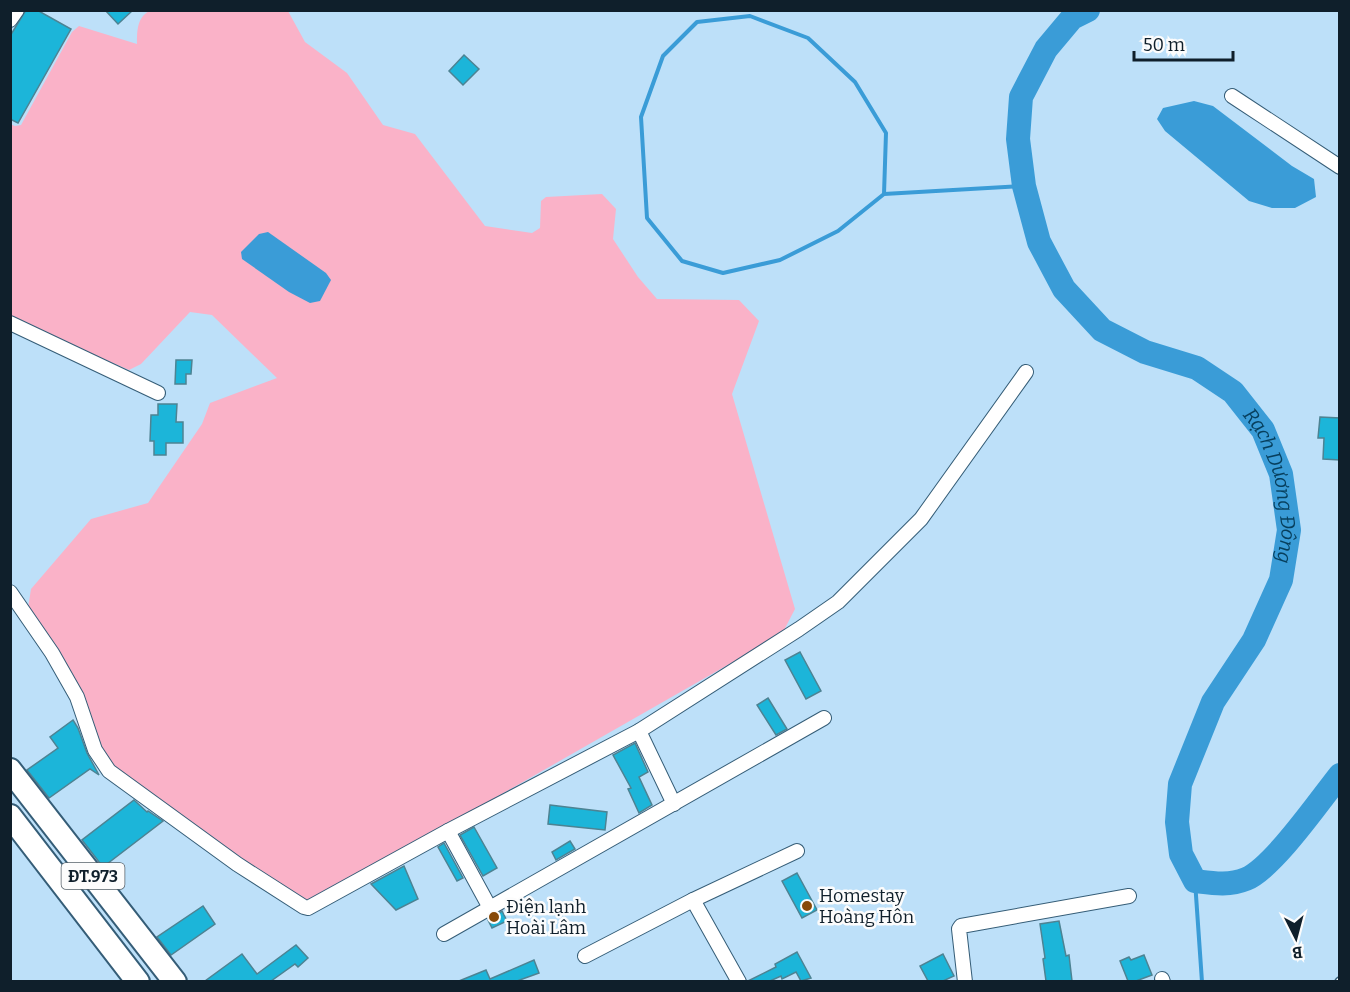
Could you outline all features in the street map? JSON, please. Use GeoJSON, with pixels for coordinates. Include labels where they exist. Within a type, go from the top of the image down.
{"type":"FeatureCollection","features":[{"type":"Feature","properties":{"kind":"main road","name":"ĐT.973"},"geometry":{"type":"LineString","coordinates":[[10,770],[175,981]]}},
{"type":"Feature","properties":{"kind":"main road","name":"ĐT.973"},"geometry":{"type":"LineString","coordinates":[[10,816],[138,981]]}},
{"type":"Feature","properties":{"kind":"street"},"geometry":{"type":"LineString","coordinates":[[10,20],[17,10]]}},
{"type":"Feature","properties":{"kind":"street"},"geometry":{"type":"LineString","coordinates":[[1232,96],[1340,168]]}},
{"type":"Feature","properties":{"kind":"street"},"geometry":{"type":"LineString","coordinates":[[10,323],[158,393]]}},
{"type":"Feature","properties":{"kind":"street"},"geometry":{"type":"LineString","coordinates":[[10,592],[52,653],[77,697],[95,750],[109,771],[237,864],[304,908],[312,907],[448,831],[639,731],[838,602],[921,519],[1026,372]]}},
{"type":"Feature","properties":{"kind":"street"},"geometry":{"type":"LineString","coordinates":[[444,934],[824,718]]}},
{"type":"Feature","properties":{"kind":"street"},"geometry":{"type":"LineString","coordinates":[[639,731],[674,804]]}},
{"type":"Feature","properties":{"kind":"street"},"geometry":{"type":"LineString","coordinates":[[448,831],[490,908]]}},
{"type":"Feature","properties":{"kind":"street"},"geometry":{"type":"LineString","coordinates":[[585,956],[797,850]]}},
{"type":"Feature","properties":{"kind":"street"},"geometry":{"type":"LineString","coordinates":[[965,981],[959,929],[961,926],[1129,896]]}},
{"type":"Feature","properties":{"kind":"street"},"geometry":{"type":"LineString","coordinates":[[693,900],[739,981]]}},
{"type":"Feature","properties":{"kind":"shaded area"},"geometry":{"type":"Polygon","coordinates":[[[149,11],[288,11],[305,42],[347,73],[383,125],[415,134],[485,226],[532,233],[540,228],[541,201],[546,197],[602,194],[616,209],[613,239],[638,277],[657,299],[739,300],[759,321],[732,394],[795,609],[782,634],[325,895],[310,900],[299,898],[124,776],[105,756],[84,696],[68,666],[28,608],[31,589],[91,519],[148,503],[202,424],[210,403],[277,378],[212,315],[190,312],[141,364],[129,370],[11,319],[10,124],[21,125],[72,32],[79,26],[137,44],[140,21],[149,11]]]}},
{"type":"Feature","properties":{"kind":"water"},"geometry":{"type":"Polygon","coordinates":[[[1194,101],[1213,106],[1292,166],[1314,179],[1316,197],[1295,208],[1272,208],[1249,201],[1165,131],[1157,119],[1163,108],[1194,101]]]}},
{"type":"Feature","properties":{"kind":"water"},"geometry":{"type":"Polygon","coordinates":[[[268,232],[326,273],[331,280],[320,301],[310,303],[289,292],[242,259],[241,252],[259,234],[268,232]]]}},
{"type":"Feature","properties":{"kind":"building"},"geometry":{"type":"Polygon","coordinates":[[[26,10],[37,10],[71,29],[18,123],[10,119],[10,36],[26,10]]]}},
{"type":"Feature","properties":{"kind":"building"},"geometry":{"type":"Polygon","coordinates":[[[105,10],[133,10],[118,24],[105,10]]]}},
{"type":"Feature","properties":{"kind":"building"},"geometry":{"type":"Polygon","coordinates":[[[464,55],[479,69],[463,85],[449,71],[464,55]]]}},
{"type":"Feature","properties":{"kind":"building"},"geometry":{"type":"Polygon","coordinates":[[[176,360],[192,360],[191,374],[186,374],[186,384],[175,384],[176,360]]]}},
{"type":"Feature","properties":{"kind":"building"},"geometry":{"type":"Polygon","coordinates":[[[158,404],[177,404],[176,422],[183,422],[183,443],[166,443],[166,455],[154,455],[154,441],[150,441],[151,415],[158,415],[158,404]]]}},
{"type":"Feature","properties":{"kind":"building"},"geometry":{"type":"Polygon","coordinates":[[[1320,417],[1340,418],[1340,460],[1323,459],[1324,438],[1318,438],[1320,417]]]}},
{"type":"Feature","properties":{"kind":"building"},"geometry":{"type":"Polygon","coordinates":[[[800,652],[821,691],[806,699],[785,660],[800,652]]]}},
{"type":"Feature","properties":{"kind":"building"},"geometry":{"type":"Polygon","coordinates":[[[768,698],[787,729],[776,735],[757,705],[768,698]]]}},
{"type":"Feature","properties":{"kind":"building"},"geometry":{"type":"Polygon","coordinates":[[[73,720],[99,775],[90,769],[49,798],[27,770],[58,748],[50,737],[73,720]]]}},
{"type":"Feature","properties":{"kind":"building"},"geometry":{"type":"Polygon","coordinates":[[[635,743],[648,772],[639,777],[652,805],[639,813],[628,789],[631,788],[613,755],[635,743]]]}},
{"type":"Feature","properties":{"kind":"building"},"geometry":{"type":"Polygon","coordinates":[[[134,800],[147,812],[163,821],[103,867],[82,840],[134,800]]]}},
{"type":"Feature","properties":{"kind":"building"},"geometry":{"type":"Polygon","coordinates":[[[550,805],[607,812],[605,830],[548,824],[550,805]]]}},
{"type":"Feature","properties":{"kind":"building"},"geometry":{"type":"Polygon","coordinates":[[[474,827],[497,868],[483,876],[460,835],[474,827]]]}},
{"type":"Feature","properties":{"kind":"building"},"geometry":{"type":"Polygon","coordinates":[[[570,841],[575,849],[556,860],[552,852],[570,841]]]}},
{"type":"Feature","properties":{"kind":"building"},"geometry":{"type":"Polygon","coordinates":[[[444,843],[463,878],[457,881],[438,847],[444,843]]]}},
{"type":"Feature","properties":{"kind":"building"},"geometry":{"type":"Polygon","coordinates":[[[404,866],[418,899],[396,910],[371,884],[404,866]]]}},
{"type":"Feature","properties":{"kind":"building"},"geometry":{"type":"Polygon","coordinates":[[[797,873],[817,910],[802,918],[782,881],[797,873]]]}},
{"type":"Feature","properties":{"kind":"building"},"geometry":{"type":"Polygon","coordinates":[[[203,906],[215,924],[171,955],[157,937],[203,906]]]}},
{"type":"Feature","properties":{"kind":"building"},"geometry":{"type":"Polygon","coordinates":[[[502,911],[507,921],[492,928],[488,920],[502,911]]]}},
{"type":"Feature","properties":{"kind":"building"},"geometry":{"type":"Polygon","coordinates":[[[1059,921],[1066,956],[1069,955],[1072,981],[1046,981],[1040,924],[1059,921]]]}},
{"type":"Feature","properties":{"kind":"building"},"geometry":{"type":"Polygon","coordinates":[[[296,945],[308,958],[298,967],[295,964],[271,981],[205,981],[242,954],[257,974],[296,945]]]}},
{"type":"Feature","properties":{"kind":"building"},"geometry":{"type":"Polygon","coordinates":[[[797,952],[811,978],[801,981],[796,972],[782,979],[781,976],[770,981],[748,981],[776,967],[775,964],[797,952]]]}},
{"type":"Feature","properties":{"kind":"building"},"geometry":{"type":"Polygon","coordinates":[[[943,954],[954,976],[943,981],[928,981],[920,966],[943,954]]]}},
{"type":"Feature","properties":{"kind":"building"},"geometry":{"type":"Polygon","coordinates":[[[1144,955],[1152,975],[1136,981],[1128,981],[1120,961],[1144,955]]]}},
{"type":"Feature","properties":{"kind":"building"},"geometry":{"type":"Polygon","coordinates":[[[534,960],[539,973],[517,981],[459,981],[486,970],[490,979],[534,960]]]}},
{"type":"Feature","properties":{"kind":"waterway","name":"Rạch Dương Đông"},"geometry":{"type":"LineString","coordinates":[[1088,10],[1072,18],[1046,49],[1021,97],[1018,139],[1024,186],[1039,242],[1064,289],[1102,330],[1145,352],[1197,368],[1233,392],[1263,430],[1281,474],[1289,530],[1281,580],[1254,640],[1213,702],[1180,784],[1177,822],[1181,854],[1195,881],[1233,883],[1257,872],[1282,848],[1340,775]]}},
{"type":"Feature","properties":{"kind":"waterway"},"geometry":{"type":"LineString","coordinates":[[884,194],[886,133],[855,82],[808,38],[750,16],[697,22],[663,56],[641,117],[647,218],[682,261],[723,273],[780,260],[838,231],[884,194],[1024,186]]}},
{"type":"Feature","properties":{"kind":"waterway"},"geometry":{"type":"LineString","coordinates":[[1195,881],[1202,982]]}},
{"type":"Feature","properties":{"kind":"place","name":"Homestay Hoàng Hôn"},"geometry":{"type":"Point","coordinates":[807,906]}},
{"type":"Feature","properties":{"kind":"place","name":"Điện lạnh Hoài Lâm"},"geometry":{"type":"Point","coordinates":[494,917]}}]}
